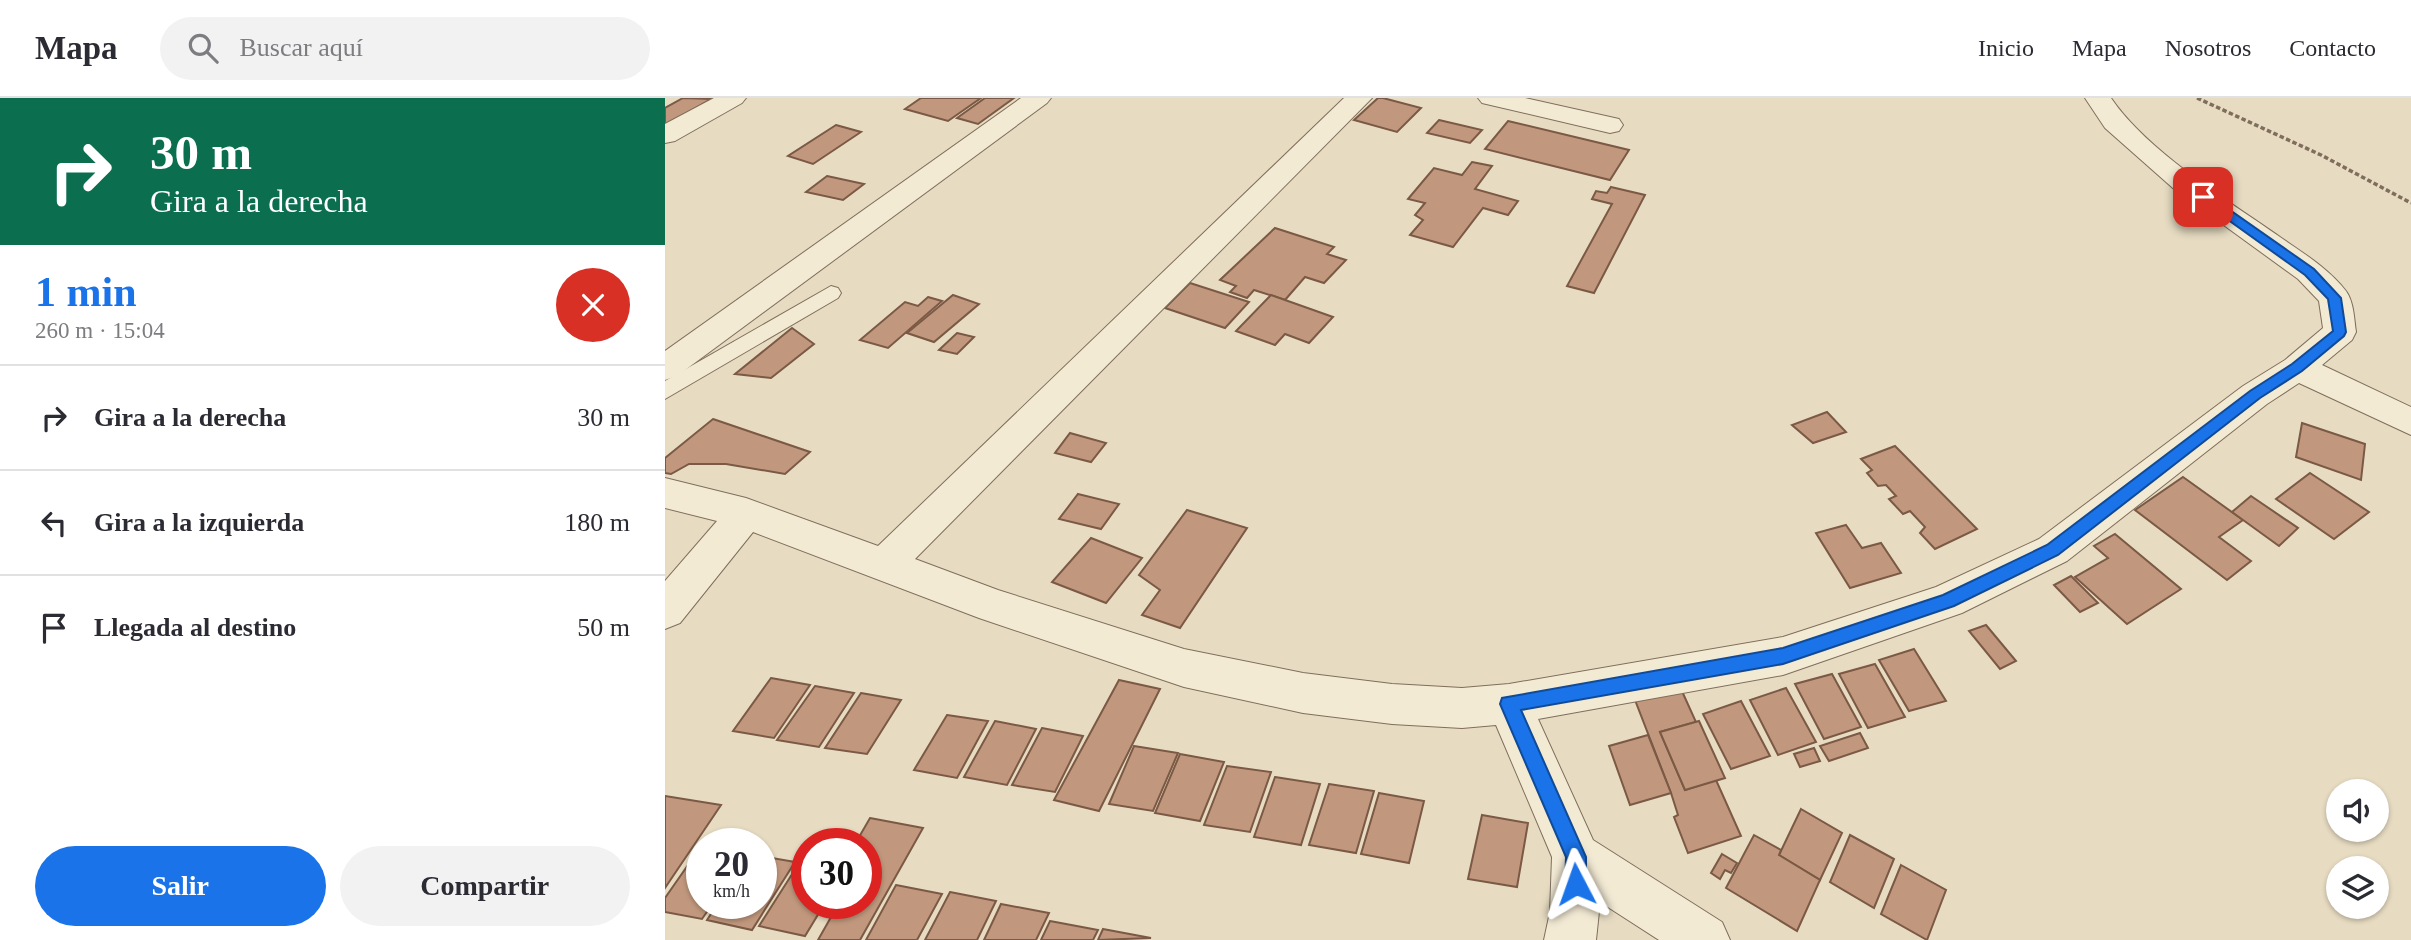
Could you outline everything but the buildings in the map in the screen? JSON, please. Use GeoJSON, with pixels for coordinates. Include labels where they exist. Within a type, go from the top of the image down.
{"type":"FeatureCollection","features":[{"type":"Feature","properties":{"kind":"street"},"geometry":{"type":"LineString","coordinates":[[665,135],[733,98]]}},
{"type":"Feature","properties":{"kind":"street"},"geometry":{"type":"LineString","coordinates":[[665,368],[1038,98]]}},
{"type":"Feature","properties":{"kind":"street"},"geometry":{"type":"LineString","coordinates":[[885,564],[1359,98]]}},
{"type":"Feature","properties":{"kind":"street"},"geometry":{"type":"LineString","coordinates":[[1491,98],[1610,125]]}},
{"type":"Feature","properties":{"kind":"street"},"geometry":{"type":"LineString","coordinates":[[665,493],[746,513],[994,606],[1184,668],[1303,694],[1392,704],[1462,708],[1509,704],[1783,656],[1948,601],[2053,550],[2255,395],[2297,368],[2340,332],[2335,298],[2309,272],[2184,183],[2114,122],[2098,98]]}},
{"type":"Feature","properties":{"kind":"street"},"geometry":{"type":"LineString","coordinates":[[2297,368],[2411,422]]}},
{"type":"Feature","properties":{"kind":"street"},"geometry":{"type":"LineString","coordinates":[[665,611],[746,513]]}},
{"type":"Feature","properties":{"kind":"street"},"geometry":{"type":"LineString","coordinates":[[1509,704],[1576,857],[1576,912],[1570,940]]}},
{"type":"Feature","properties":{"kind":"street"},"geometry":{"type":"LineString","coordinates":[[1576,857],[1704,940]]}},
{"type":"Feature","properties":{"kind":"lane"},"geometry":{"type":"LineString","coordinates":[[665,391],[831,293]]}},
{"type":"Feature","properties":{"kind":"path"},"geometry":{"type":"LineString","coordinates":[[2197,98],[2321,155],[2411,203]]}},
{"type":"Feature","properties":{"kind":"route"},"geometry":{"type":"LineString","coordinates":[[1576,884],[1576,857],[1509,704],[1783,656],[1948,601],[2053,550],[2255,395],[2297,368],[2340,332],[2335,298],[2309,272],[2203,197]]}}]}
